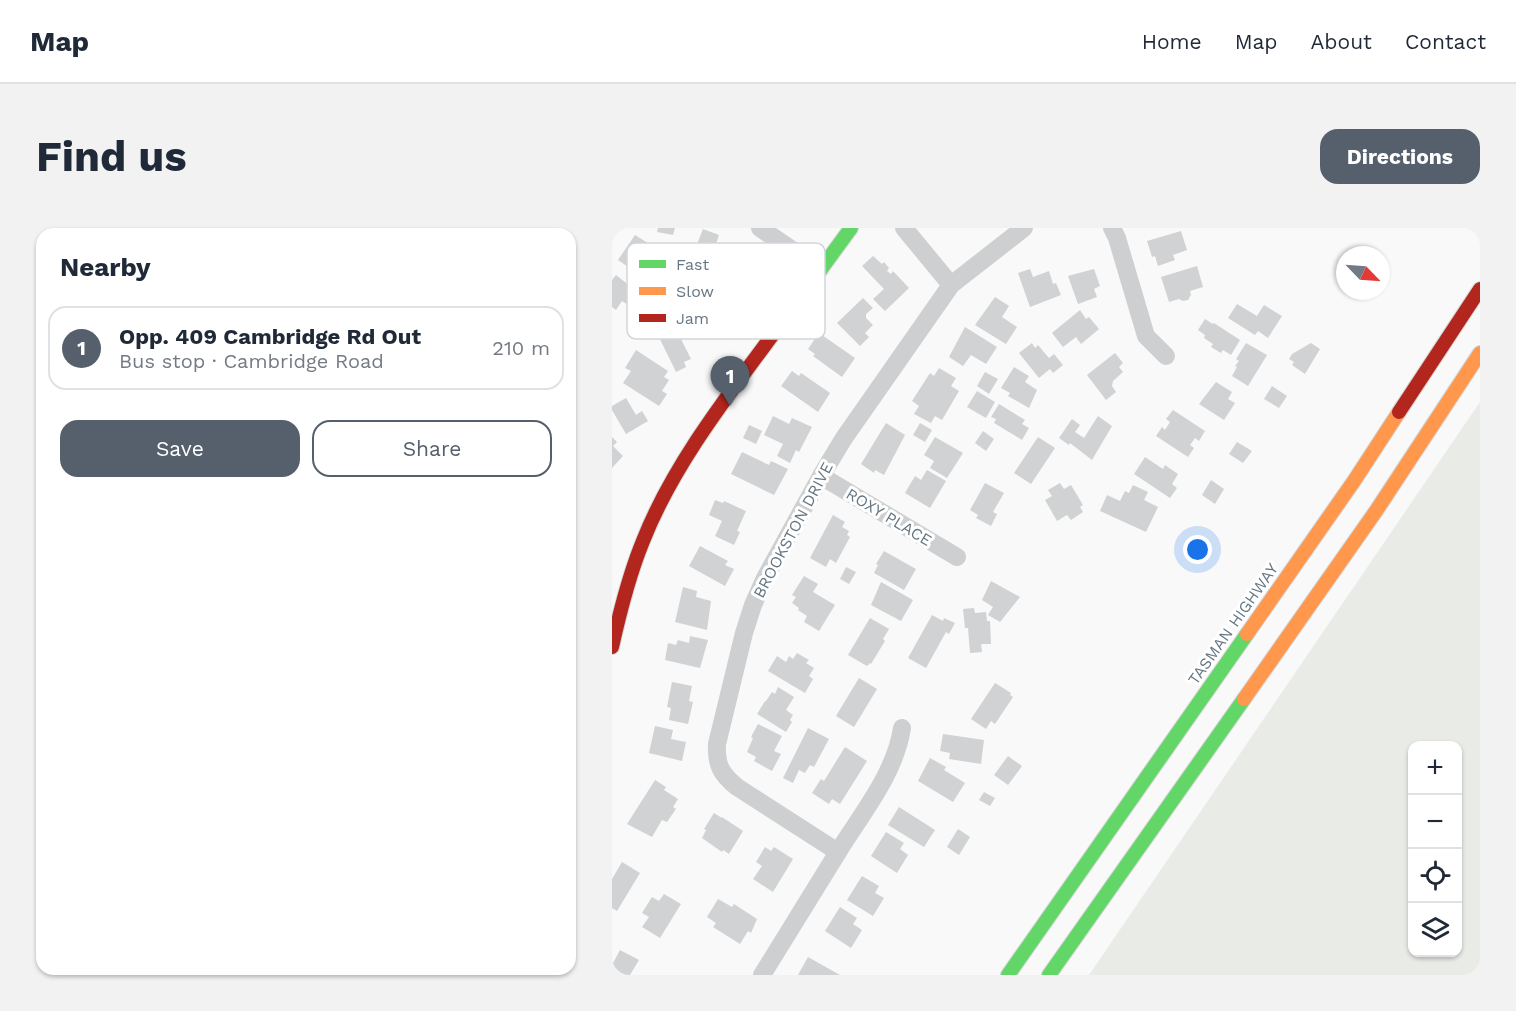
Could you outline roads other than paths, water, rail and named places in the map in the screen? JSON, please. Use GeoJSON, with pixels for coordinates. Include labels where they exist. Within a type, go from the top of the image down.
{"type":"FeatureCollection","features":[{"type":"Feature","properties":{"kind":"main road"},"geometry":{"type":"LineString","coordinates":[[825,262],[851,228]]}},
{"type":"Feature","properties":{"kind":"main road","name":"TASMAN HIGHWAY"},"geometry":{"type":"LineString","coordinates":[[1008,975],[1354,481],[1480,289]]}},
{"type":"Feature","properties":{"kind":"main road"},"geometry":{"type":"LineString","coordinates":[[612,647],[623,598],[643,540],[676,473],[770,339]]}},
{"type":"Feature","properties":{"kind":"main road"},"geometry":{"type":"LineString","coordinates":[[1049,975],[1429,433],[1480,353]]}},
{"type":"Feature","properties":{"kind":"street"},"geometry":{"type":"LineString","coordinates":[[760,228],[782,243]]}},
{"type":"Feature","properties":{"kind":"street"},"geometry":{"type":"LineString","coordinates":[[904,228],[951,285]]}},
{"type":"Feature","properties":{"kind":"street","name":"BROOKSTON DRIVE"},"geometry":{"type":"LineString","coordinates":[[838,852],[737,787],[718,768],[717,744],[753,605],[765,578],[844,438],[951,285],[1024,228]]}},
{"type":"Feature","properties":{"kind":"street"},"geometry":{"type":"LineString","coordinates":[[1112,228],[1146,336],[1166,356]]}},
{"type":"Feature","properties":{"kind":"street","name":"ROXY PLACE"},"geometry":{"type":"LineString","coordinates":[[821,476],[957,557]]}},
{"type":"Feature","properties":{"kind":"street"},"geometry":{"type":"LineString","coordinates":[[762,975],[892,765],[900,743],[902,728]]}},
{"type":"Feature","properties":{"kind":"place","name":"Opp. 409 Cambridge Rd Out"},"geometry":{"type":"Point","coordinates":[730,406]}}]}
